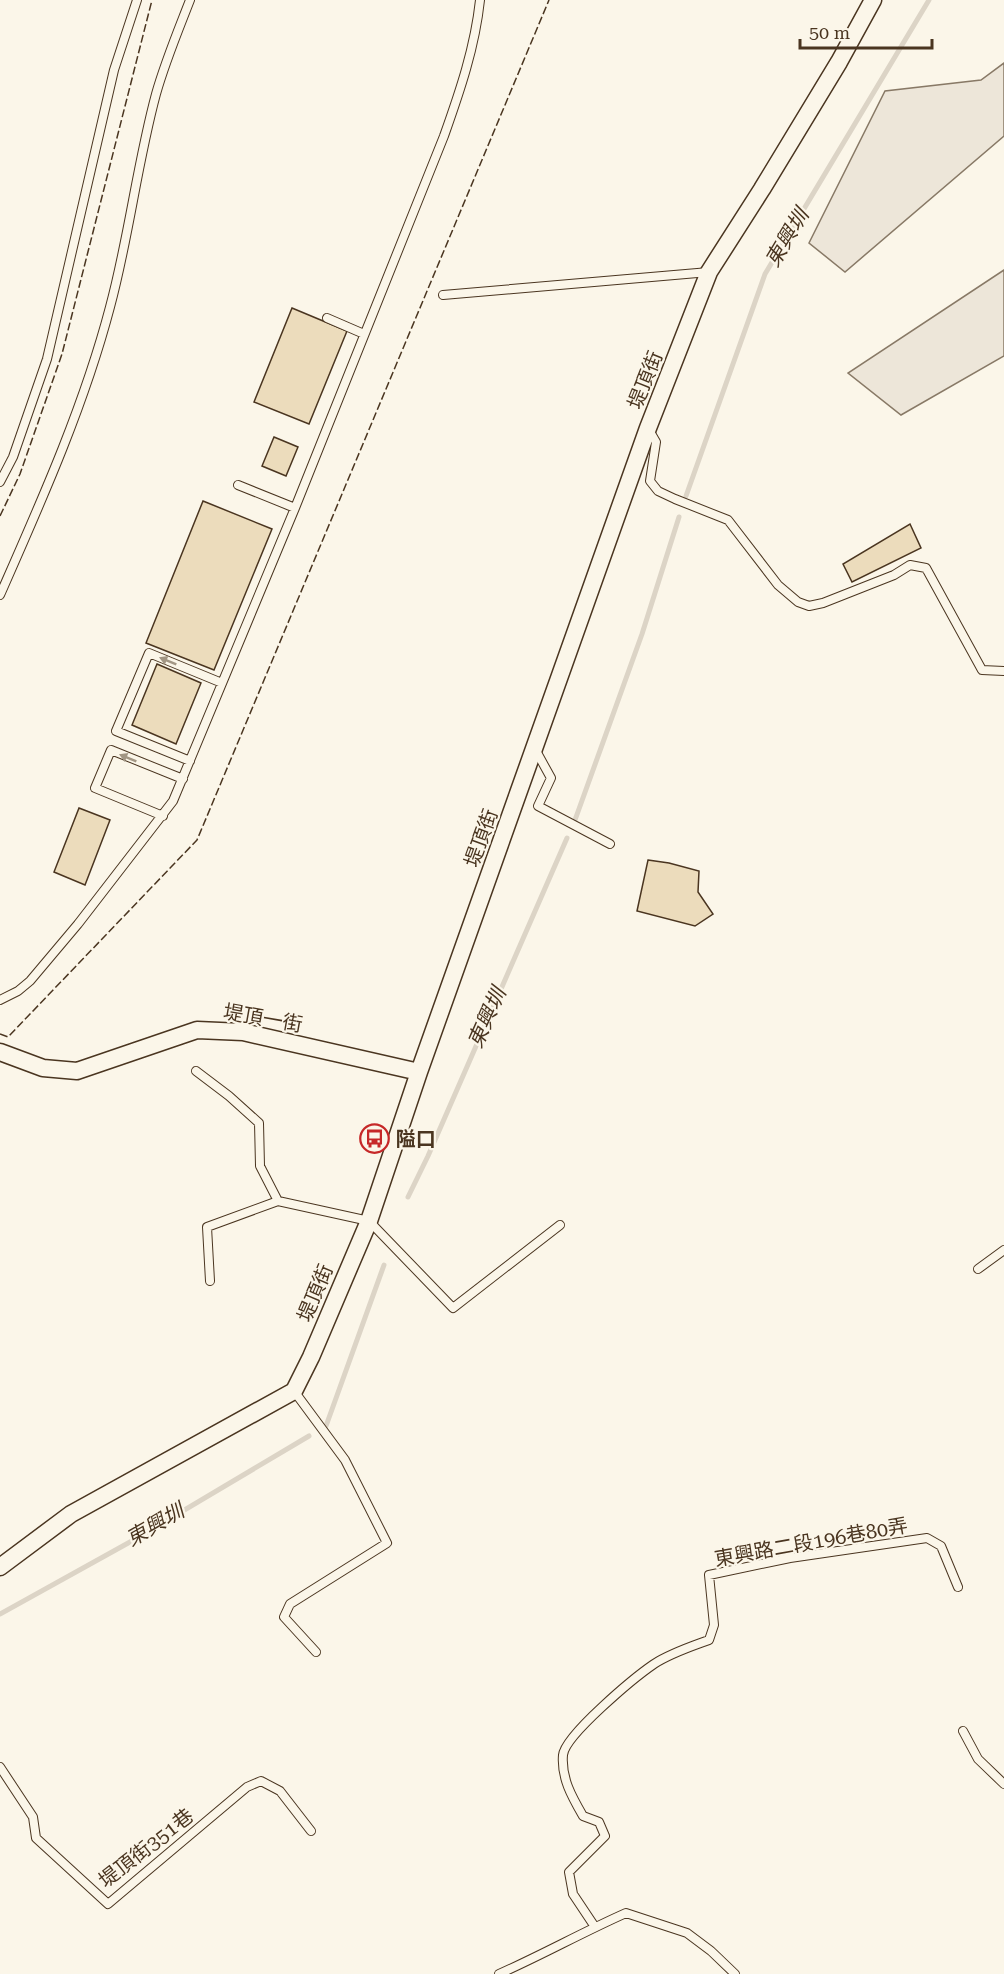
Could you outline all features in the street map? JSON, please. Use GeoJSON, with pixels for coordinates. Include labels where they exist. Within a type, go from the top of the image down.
{"type":"FeatureCollection","features":[{"type":"Feature","properties":{"kind":"street","name":"堤頂街"},"geometry":{"type":"LineString","coordinates":[[294,1391],[311,1358],[369,1221],[419,1072],[648,428],[709,272],[839,62],[873,0]]}},
{"type":"Feature","properties":{"kind":"street","name":"堤頂一街"},"geometry":{"type":"LineString","coordinates":[[0,1052],[44,1068],[77,1071],[197,1030],[243,1032],[419,1072]]}},
{"type":"Feature","properties":{"kind":"street"},"geometry":{"type":"LineString","coordinates":[[0,1567],[71,1514],[294,1391]]}},
{"type":"Feature","properties":{"kind":"lane"},"geometry":{"type":"LineString","coordinates":[[0,482],[13,457],[47,359],[114,70],[136,0]]}},
{"type":"Feature","properties":{"kind":"lane"},"geometry":{"type":"LineString","coordinates":[[0,595],[24,541],[92,367],[110,306],[156,93],[190,0]]}},
{"type":"Feature","properties":{"kind":"lane"},"geometry":{"type":"LineString","coordinates":[[0,1000],[18,992],[30,981],[78,924],[173,801],[295,508],[444,136],[465,76],[480,0]]}},
{"type":"Feature","properties":{"kind":"lane"},"geometry":{"type":"LineString","coordinates":[[443,295],[709,272]]}},
{"type":"Feature","properties":{"kind":"lane"},"geometry":{"type":"LineString","coordinates":[[327,318],[364,333]]}},
{"type":"Feature","properties":{"kind":"lane"},"geometry":{"type":"LineString","coordinates":[[648,428],[656,442],[650,481],[658,491],[728,520],[778,585],[798,602],[809,606],[823,603],[894,575],[910,565],[926,567],[982,670],[1004,671]]}},
{"type":"Feature","properties":{"kind":"lane"},"geometry":{"type":"LineString","coordinates":[[238,485],[295,508]]}},
{"type":"Feature","properties":{"kind":"lane"},"geometry":{"type":"LineString","coordinates":[[190,761],[116,731],[149,653],[222,683]]}},
{"type":"Feature","properties":{"kind":"lane"},"geometry":{"type":"LineString","coordinates":[[535,748],[551,778],[537,806],[610,844]]}},
{"type":"Feature","properties":{"kind":"lane"},"geometry":{"type":"LineString","coordinates":[[163,816],[95,788],[111,750],[183,779]]}},
{"type":"Feature","properties":{"kind":"lane"},"geometry":{"type":"LineString","coordinates":[[196,1071],[259,1123],[260,1166],[278,1201]]}},
{"type":"Feature","properties":{"kind":"lane"},"geometry":{"type":"LineString","coordinates":[[210,1281],[207,1227],[278,1201],[369,1221],[453,1308],[560,1225]]}},
{"type":"Feature","properties":{"kind":"lane"},"geometry":{"type":"LineString","coordinates":[[978,1269],[1004,1250]]}},
{"type":"Feature","properties":{"kind":"lane"},"geometry":{"type":"LineString","coordinates":[[294,1391],[345,1460],[387,1543],[290,1604],[284,1617],[316,1652]]}},
{"type":"Feature","properties":{"kind":"lane","name":"東興路二段196巷80弄"},"geometry":{"type":"LineString","coordinates":[[595,1927],[573,1894],[569,1872],[605,1836],[599,1822],[583,1816],[566,1785],[563,1754],[571,1738],[620,1691],[678,1651],[709,1640],[714,1625],[709,1575],[790,1558],[927,1538],[941,1546],[958,1587]]}},
{"type":"Feature","properties":{"kind":"lane"},"geometry":{"type":"LineString","coordinates":[[963,1731],[978,1759],[1004,1785]]}},
{"type":"Feature","properties":{"kind":"lane","name":"堤頂街351巷"},"geometry":{"type":"LineString","coordinates":[[0,1767],[33,1817],[36,1838],[108,1904],[247,1787],[261,1781],[280,1791],[311,1831]]}},
{"type":"Feature","properties":{"kind":"lane"},"geometry":{"type":"LineString","coordinates":[[499,1974],[626,1913],[687,1933],[735,1974]]}},
{"type":"Feature","properties":{"kind":"shaded area"},"geometry":{"type":"Polygon","coordinates":[[[1004,63],[1004,136],[845,272],[809,243],[885,91],[981,80],[1004,63]]]}},
{"type":"Feature","properties":{"kind":"shaded area"},"geometry":{"type":"Polygon","coordinates":[[[1004,270],[1004,356],[901,415],[848,373],[1004,270]]]}},
{"type":"Feature","properties":{"kind":"building"},"geometry":{"type":"Polygon","coordinates":[[[292,308],[347,331],[309,424],[254,402],[292,308]]]}},
{"type":"Feature","properties":{"kind":"building"},"geometry":{"type":"Polygon","coordinates":[[[274,437],[298,447],[286,476],[262,466],[274,437]]]}},
{"type":"Feature","properties":{"kind":"building"},"geometry":{"type":"Polygon","coordinates":[[[203,501],[272,529],[214,670],[146,643],[203,501]]]}},
{"type":"Feature","properties":{"kind":"building"},"geometry":{"type":"Polygon","coordinates":[[[910,524],[921,548],[852,582],[843,564],[910,524]]]}},
{"type":"Feature","properties":{"kind":"building"},"geometry":{"type":"Polygon","coordinates":[[[157,664],[201,683],[176,744],[132,725],[157,664]]]}},
{"type":"Feature","properties":{"kind":"building"},"geometry":{"type":"Polygon","coordinates":[[[79,808],[110,820],[85,885],[54,872],[79,808]]]}},
{"type":"Feature","properties":{"kind":"building"},"geometry":{"type":"Polygon","coordinates":[[[648,860],[699,871],[698,892],[713,914],[695,926],[637,911],[648,860]]]}},
{"type":"Feature","properties":{"kind":"waterway","name":"東興圳"},"geometry":{"type":"LineString","coordinates":[[686,496],[765,274],[929,0]]}},
{"type":"Feature","properties":{"kind":"waterway","name":"東興圳"},"geometry":{"type":"LineString","coordinates":[[575,820],[642,634],[679,517]]}},
{"type":"Feature","properties":{"kind":"waterway","name":"東興圳"},"geometry":{"type":"LineString","coordinates":[[408,1197],[567,838]]}},
{"type":"Feature","properties":{"kind":"waterway","name":"東興圳"},"geometry":{"type":"LineString","coordinates":[[326,1426],[384,1265]]}},
{"type":"Feature","properties":{"kind":"waterway","name":"東興圳"},"geometry":{"type":"LineString","coordinates":[[0,1614],[139,1537],[309,1436]]}},
{"type":"Feature","properties":{"kind":"fence"},"geometry":{"type":"LineString","coordinates":[[0,516],[20,474],[62,354],[152,0]]}},
{"type":"Feature","properties":{"kind":"fence"},"geometry":{"type":"LineString","coordinates":[[0,1034],[8,1037],[197,840],[549,0]]}},
{"type":"Feature","properties":{"kind":"place","name":"隘口"},"geometry":{"type":"Point","coordinates":[375,1139]}}]}
